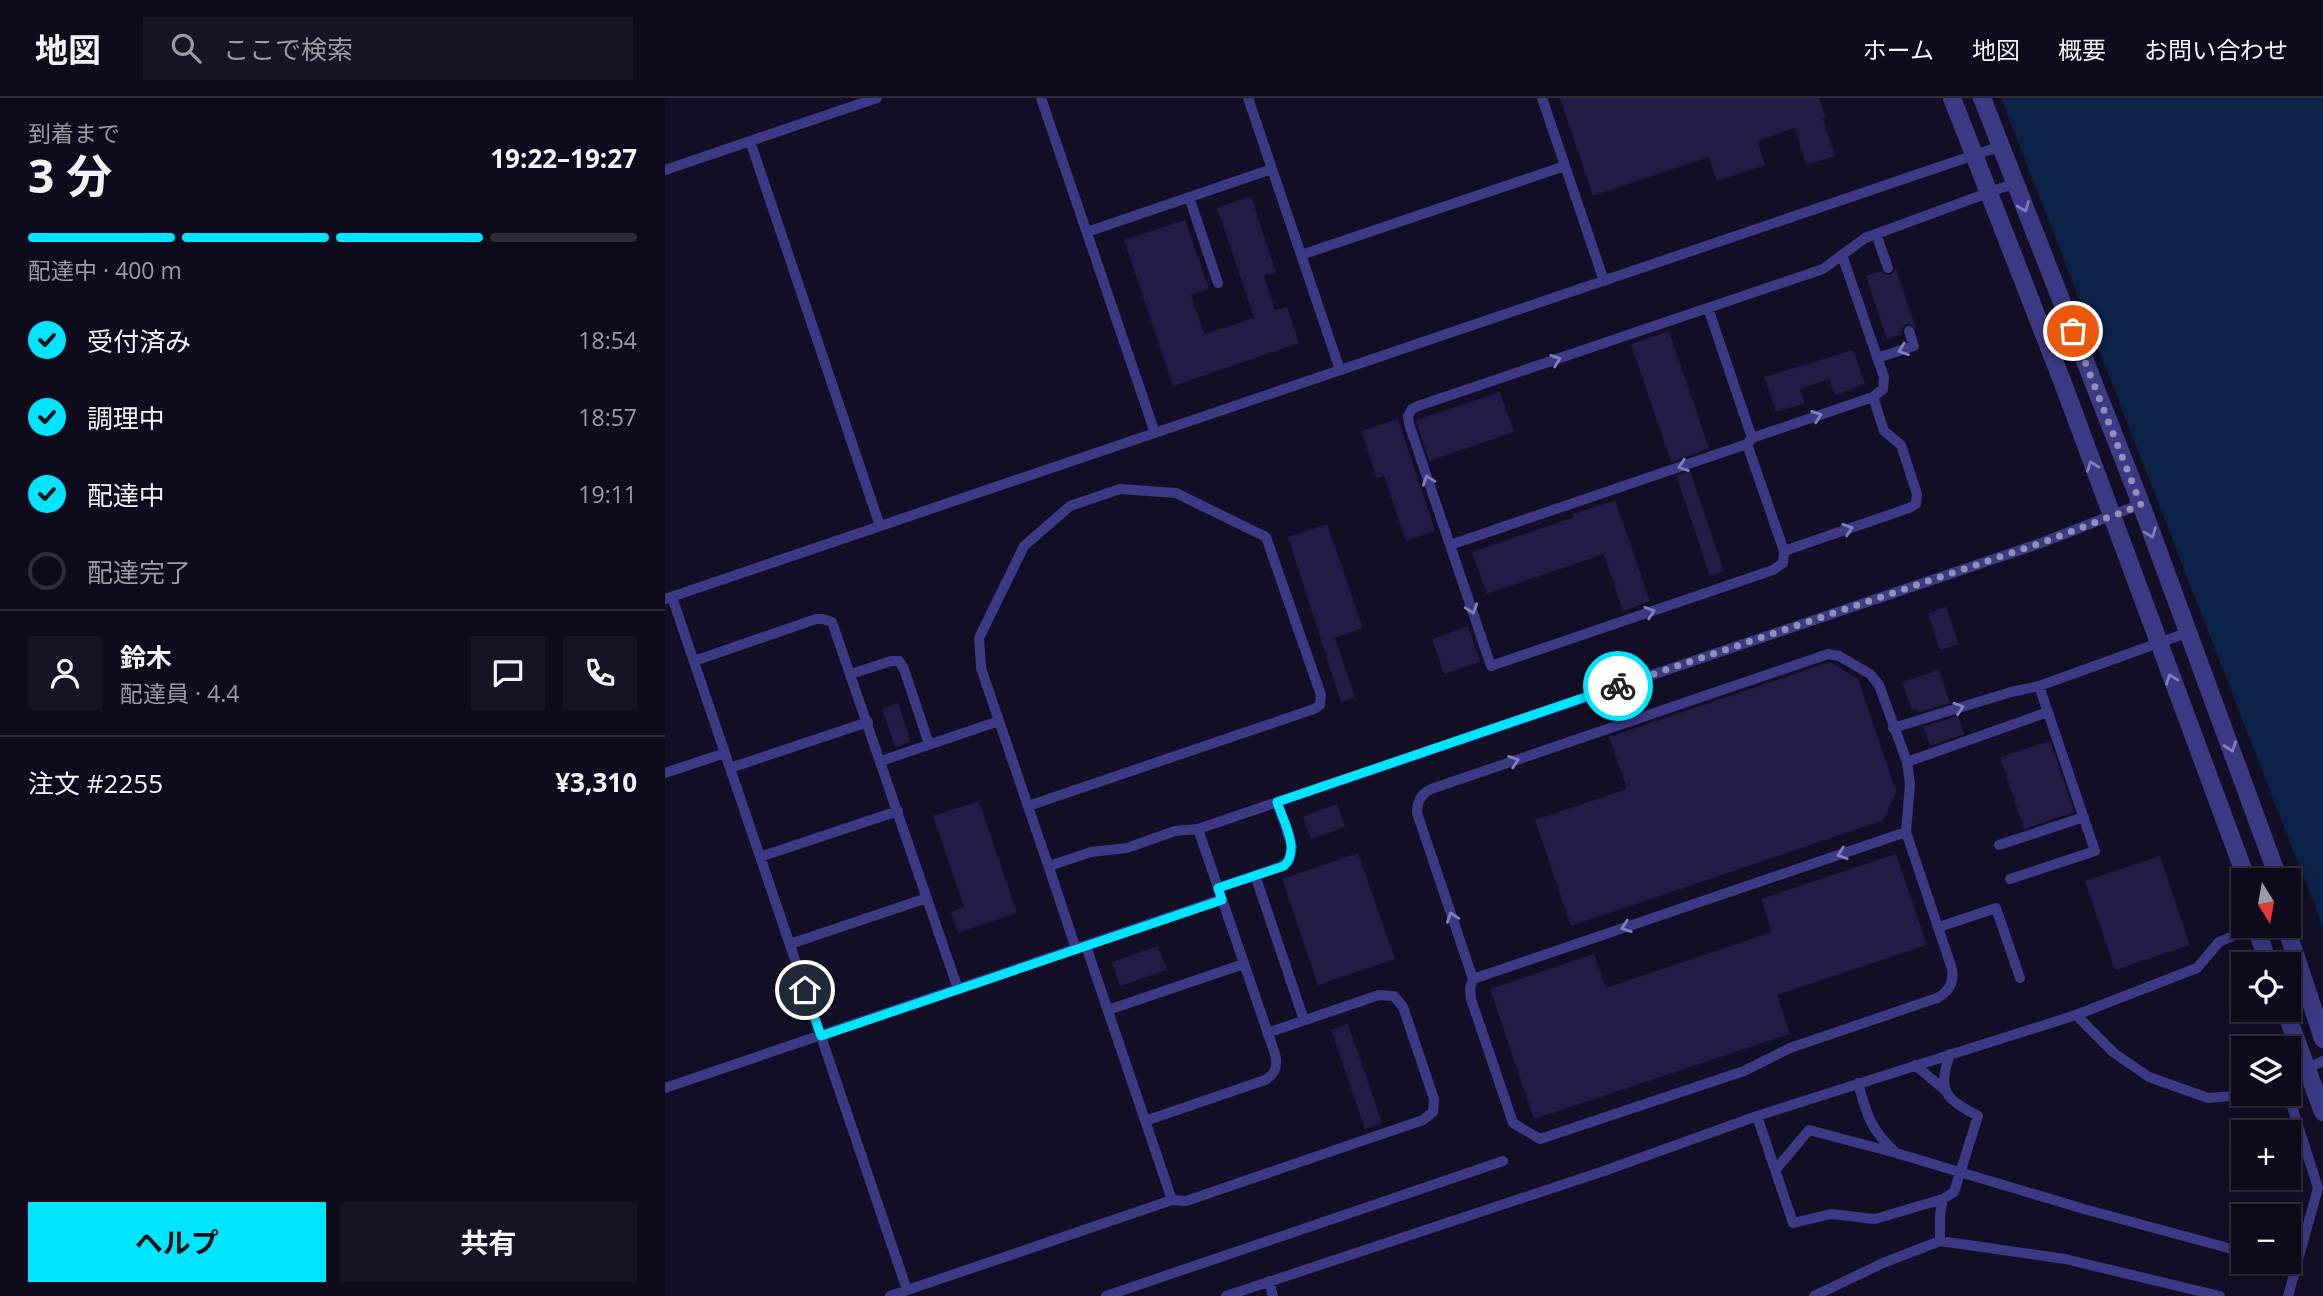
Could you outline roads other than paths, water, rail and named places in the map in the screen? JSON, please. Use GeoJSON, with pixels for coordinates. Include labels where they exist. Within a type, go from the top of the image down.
{"type":"FeatureCollection","features":[{"type":"Feature","properties":{"kind":"street"},"geometry":{"type":"LineString","coordinates":[[1952,98],[2064,386],[2243,868]]}},
{"type":"Feature","properties":{"kind":"street"},"geometry":{"type":"LineString","coordinates":[[1982,98],[2141,505],[2275,868]]}},
{"type":"Feature","properties":{"kind":"street"},"geometry":{"type":"LineString","coordinates":[[2290,938],[2323,1039]]}},
{"type":"Feature","properties":{"kind":"street"},"geometry":{"type":"LineString","coordinates":[[2292,1022],[2315,1065],[2323,1112]]}},
{"type":"Feature","properties":{"kind":"lane"},"geometry":{"type":"LineString","coordinates":[[665,170],[877,98]]}},
{"type":"Feature","properties":{"kind":"lane"},"geometry":{"type":"LineString","coordinates":[[1041,98],[1155,433]]}},
{"type":"Feature","properties":{"kind":"lane"},"geometry":{"type":"LineString","coordinates":[[1248,98],[1341,370]]}},
{"type":"Feature","properties":{"kind":"lane"},"geometry":{"type":"LineString","coordinates":[[1542,98],[1604,281]]}},
{"type":"Feature","properties":{"kind":"lane"},"geometry":{"type":"LineString","coordinates":[[750,141],[880,526]]}},
{"type":"Feature","properties":{"kind":"lane"},"geometry":{"type":"LineString","coordinates":[[907,1290],[694,661],[669,598],[2001,146]]}},
{"type":"Feature","properties":{"kind":"lane"},"geometry":{"type":"LineString","coordinates":[[1301,255],[1565,166]]}},
{"type":"Feature","properties":{"kind":"lane"},"geometry":{"type":"LineString","coordinates":[[1087,232],[1272,169]]}},
{"type":"Feature","properties":{"kind":"lane"},"geometry":{"type":"LineString","coordinates":[[1708,308],[1784,551],[1783,563],[1773,570],[1491,666],[1408,422],[1412,409],[1708,308],[1823,269],[1861,240],[2015,183]]}},
{"type":"Feature","properties":{"kind":"lane"},"geometry":{"type":"LineString","coordinates":[[1189,197],[1218,283]]}},
{"type":"Feature","properties":{"kind":"lane"},"geometry":{"type":"LineString","coordinates":[[1876,234],[1888,268]]}},
{"type":"Feature","properties":{"kind":"lane"},"geometry":{"type":"LineString","coordinates":[[1450,545],[1879,394],[1884,386],[1884,377],[1843,255]]}},
{"type":"Feature","properties":{"kind":"lane"},"geometry":{"type":"LineString","coordinates":[[1877,358],[1914,346],[1909,331]]}},
{"type":"Feature","properties":{"kind":"lane"},"geometry":{"type":"LineString","coordinates":[[1784,551],[1916,504],[1917,494],[1901,445],[1884,430],[1873,397]]}},
{"type":"Feature","properties":{"kind":"lane"},"geometry":{"type":"LineString","coordinates":[[1028,806],[1314,709],[1319,705],[1321,695],[1269,539],[1176,493],[1120,489],[1069,506],[1024,546],[979,638],[981,665],[1028,806],[1049,866],[1108,1010],[1172,1200]]}},
{"type":"Feature","properties":{"kind":"lane"},"geometry":{"type":"LineString","coordinates":[[1049,866],[1091,852],[1127,848],[1175,831],[1198,829],[2041,543],[2141,505]]}},
{"type":"Feature","properties":{"kind":"lane"},"geometry":{"type":"LineString","coordinates":[[694,661],[823,619],[832,622],[836,627],[958,989]]}},
{"type":"Feature","properties":{"kind":"lane"},"geometry":{"type":"LineString","coordinates":[[1893,729],[2011,692],[2039,686],[2189,632]]}},
{"type":"Feature","properties":{"kind":"lane"},"geometry":{"type":"LineString","coordinates":[[1831,654],[1839,656],[1875,679],[1893,729],[1907,762],[1910,784],[1906,832],[1953,974],[1949,988],[1942,996],[1790,1048],[1744,1071],[1543,1139],[1527,1133],[1513,1123],[1471,999],[1473,979],[1417,813],[1419,801],[1428,790],[1831,654]]}},
{"type":"Feature","properties":{"kind":"lane"},"geometry":{"type":"LineString","coordinates":[[852,674],[891,661],[899,661],[904,668],[929,744]]}},
{"type":"Feature","properties":{"kind":"lane"},"geometry":{"type":"LineString","coordinates":[[2010,880],[2095,851],[2039,686]]}},
{"type":"Feature","properties":{"kind":"lane"},"geometry":{"type":"LineString","coordinates":[[1907,762],[2048,712]]}},
{"type":"Feature","properties":{"kind":"lane"},"geometry":{"type":"LineString","coordinates":[[881,761],[999,720]]}},
{"type":"Feature","properties":{"kind":"lane"},"geometry":{"type":"LineString","coordinates":[[730,768],[868,722]]}},
{"type":"Feature","properties":{"kind":"lane"},"geometry":{"type":"LineString","coordinates":[[665,774],[725,753]]}},
{"type":"Feature","properties":{"kind":"lane"},"geometry":{"type":"LineString","coordinates":[[1218,888],[1284,866],[1291,858],[1292,847],[1277,802]]}},
{"type":"Feature","properties":{"kind":"lane"},"geometry":{"type":"LineString","coordinates":[[760,857],[898,811]]}},
{"type":"Feature","properties":{"kind":"lane"},"geometry":{"type":"LineString","coordinates":[[1999,845],[2084,817]]}},
{"type":"Feature","properties":{"kind":"lane"},"geometry":{"type":"LineString","coordinates":[[1145,1121],[1269,1078],[1275,1072],[1276,1063],[1267,1033],[1198,829]]}},
{"type":"Feature","properties":{"kind":"lane"},"geometry":{"type":"LineString","coordinates":[[1473,979],[1906,832]]}},
{"type":"Feature","properties":{"kind":"lane"},"geometry":{"type":"LineString","coordinates":[[1255,875],[1304,1020]]}},
{"type":"Feature","properties":{"kind":"lane"},"geometry":{"type":"LineString","coordinates":[[790,944],[927,898]]}},
{"type":"Feature","properties":{"kind":"lane"},"geometry":{"type":"LineString","coordinates":[[665,1088],[1222,900]]}},
{"type":"Feature","properties":{"kind":"lane"},"geometry":{"type":"LineString","coordinates":[[1939,927],[1996,908],[2020,978]]}},
{"type":"Feature","properties":{"kind":"lane"},"geometry":{"type":"LineString","coordinates":[[1226,1296],[1604,1171],[1758,1116],[2076,1015],[2197,968],[2219,942],[2231,937]]}},
{"type":"Feature","properties":{"kind":"lane"},"geometry":{"type":"LineString","coordinates":[[1108,1010],[1244,964]]}},
{"type":"Feature","properties":{"kind":"lane"},"geometry":{"type":"LineString","coordinates":[[890,1296],[1172,1200],[1186,1201],[1431,1115],[1434,1099],[1397,998],[1383,994],[1267,1033]]}},
{"type":"Feature","properties":{"kind":"lane"},"geometry":{"type":"LineString","coordinates":[[2076,1015],[2114,1053],[2150,1077],[2208,1098],[2231,1096]]}},
{"type":"Feature","properties":{"kind":"lane"},"geometry":{"type":"LineString","coordinates":[[1758,1116],[1793,1223],[1831,1214],[1875,1219],[1943,1199],[1954,1192],[1977,1116],[1953,1103],[1946,1091],[1943,1076],[1950,1054]]}},
{"type":"Feature","properties":{"kind":"lane"},"geometry":{"type":"LineString","coordinates":[[1915,1065],[1946,1091]]}},
{"type":"Feature","properties":{"kind":"lane"},"geometry":{"type":"LineString","coordinates":[[1858,1083],[1865,1111],[1876,1134],[1896,1153]]}},
{"type":"Feature","properties":{"kind":"lane"},"geometry":{"type":"LineString","coordinates":[[2292,1106],[2318,1188],[2301,1255]]}},
{"type":"Feature","properties":{"kind":"lane"},"geometry":{"type":"LineString","coordinates":[[1776,1169],[1809,1130],[2231,1249]]}},
{"type":"Feature","properties":{"kind":"lane"},"geometry":{"type":"LineString","coordinates":[[1106,1296],[1503,1161]]}},
{"type":"Feature","properties":{"kind":"lane"},"geometry":{"type":"LineString","coordinates":[[1940,1241],[1943,1199]]}},
{"type":"Feature","properties":{"kind":"lane"},"geometry":{"type":"LineString","coordinates":[[1814,1296],[1883,1263],[1940,1241],[2065,1259],[2195,1293],[2220,1296]]}},
{"type":"Feature","properties":{"kind":"lane"},"geometry":{"type":"LineString","coordinates":[[2288,1296],[2296,1274]]}},
{"type":"Feature","properties":{"kind":"lane"},"geometry":{"type":"LineString","coordinates":[[1269,1281],[1273,1296]]}},
{"type":"Feature","properties":{"kind":"water"},"geometry":{"type":"Polygon","coordinates":[[[2001,98],[2323,98],[2323,928],[2001,98]]]}}]}
